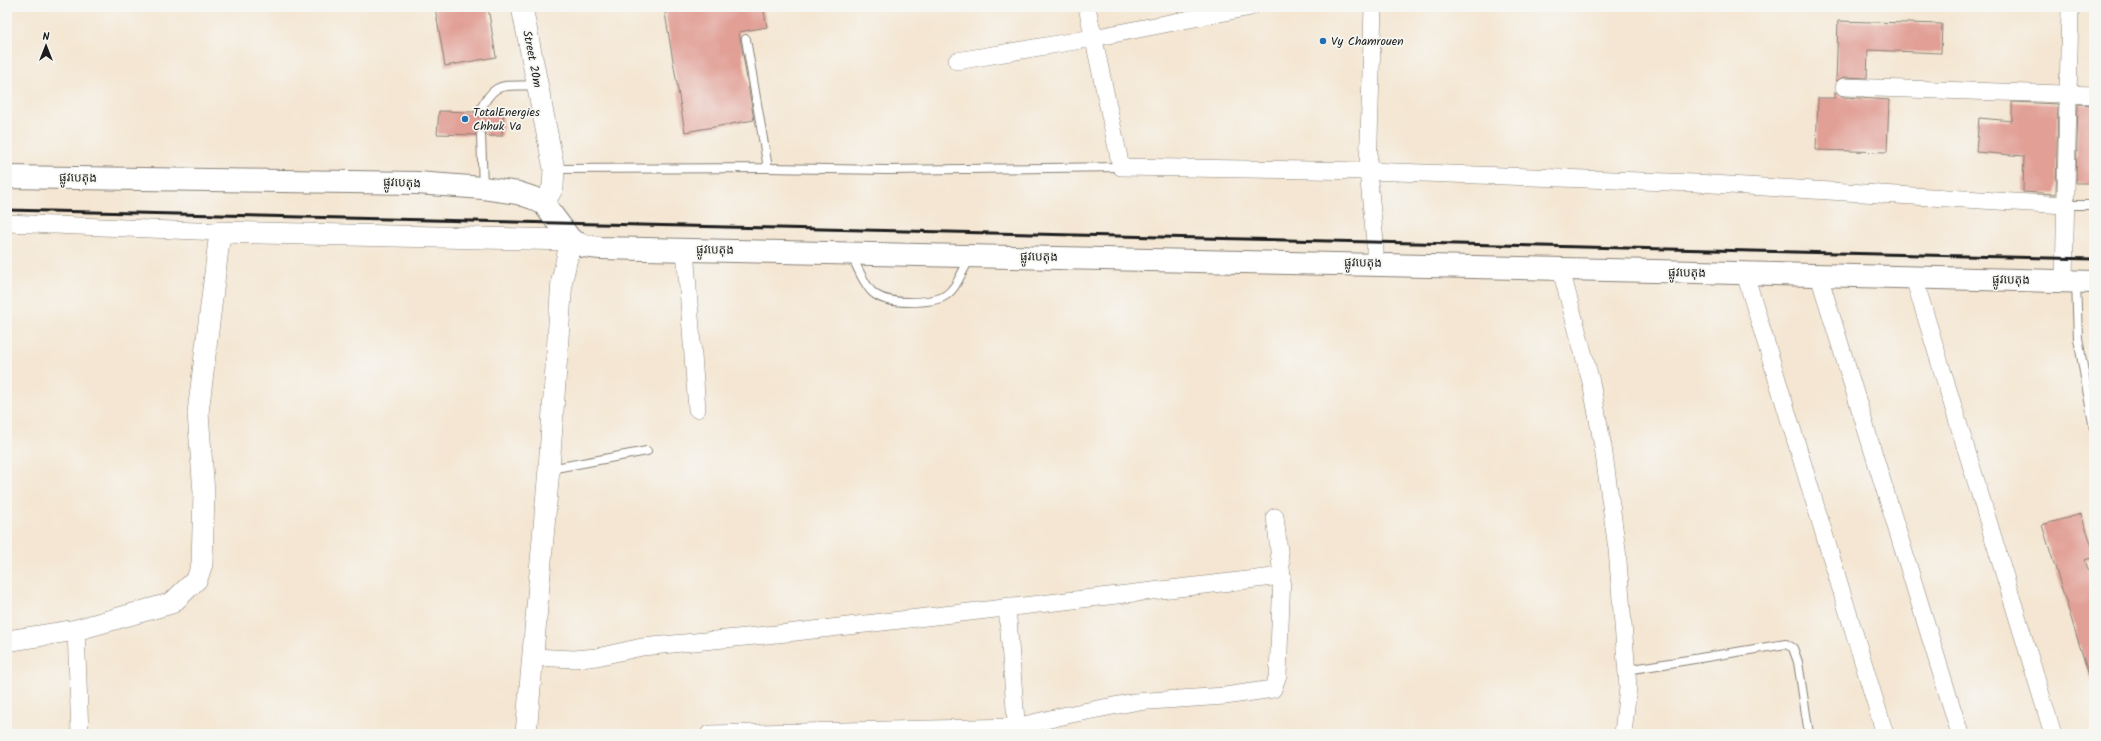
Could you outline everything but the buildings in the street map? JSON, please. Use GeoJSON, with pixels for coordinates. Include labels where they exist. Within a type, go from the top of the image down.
{"type":"FeatureCollection","features":[{"type":"Feature","properties":{"kind":"main road","name":"ផ្លូវបេតុង"},"geometry":{"type":"LineString","coordinates":[[7,177],[417,183],[483,188],[518,193],[533,198],[544,204],[570,240],[584,246],[600,248],[1375,263],[1561,270],[2078,282]]}},
{"type":"Feature","properties":{"kind":"street","name":"Street 20m"},"geometry":{"type":"LineString","coordinates":[[522,7],[554,168],[553,187],[544,204]]}},
{"type":"Feature","properties":{"kind":"street"},"geometry":{"type":"LineString","coordinates":[[1087,7],[1092,38],[1121,167],[1368,171],[1695,183],[2065,205]]}},
{"type":"Feature","properties":{"kind":"street"},"geometry":{"type":"LineString","coordinates":[[957,61],[1092,38],[1251,7]]}},
{"type":"Feature","properties":{"kind":"street"},"geometry":{"type":"LineString","coordinates":[[1373,7],[1368,171],[1375,242],[1375,263]]}},
{"type":"Feature","properties":{"kind":"street"},"geometry":{"type":"LineString","coordinates":[[2070,7],[2065,205],[2078,282]]}},
{"type":"Feature","properties":{"kind":"street"},"geometry":{"type":"LineString","coordinates":[[1844,87],[2094,95]]}},
{"type":"Feature","properties":{"kind":"street"},"geometry":{"type":"LineString","coordinates":[[7,223],[220,232],[570,240],[562,280],[549,469],[526,734]]}},
{"type":"Feature","properties":{"kind":"street"},"geometry":{"type":"LineString","coordinates":[[7,641],[76,630],[172,603],[197,579],[202,564],[204,493],[198,413],[220,232]]}},
{"type":"Feature","properties":{"kind":"street"},"geometry":{"type":"LineString","coordinates":[[685,249],[697,409]]}},
{"type":"Feature","properties":{"kind":"street"},"geometry":{"type":"LineString","coordinates":[[1561,270],[1591,382],[1603,447],[1617,550],[1628,686],[1623,734]]}},
{"type":"Feature","properties":{"kind":"street"},"geometry":{"type":"LineString","coordinates":[[1744,274],[1885,734]]}},
{"type":"Feature","properties":{"kind":"street"},"geometry":{"type":"LineString","coordinates":[[1820,276],[1960,734]]}},
{"type":"Feature","properties":{"kind":"street"},"geometry":{"type":"LineString","coordinates":[[1914,278],[2052,734]]}},
{"type":"Feature","properties":{"kind":"street"},"geometry":{"type":"LineString","coordinates":[[709,734],[1016,731],[1067,715],[1134,702],[1225,696],[1273,690],[1278,675],[1282,576],[1275,517]]}},
{"type":"Feature","properties":{"kind":"street"},"geometry":{"type":"LineString","coordinates":[[533,657],[574,659],[597,657],[642,647],[787,633],[1007,606],[1282,576]]}},
{"type":"Feature","properties":{"kind":"street"},"geometry":{"type":"LineString","coordinates":[[1007,606],[1016,731]]}},
{"type":"Feature","properties":{"kind":"street"},"geometry":{"type":"LineString","coordinates":[[76,630],[80,734]]}},
{"type":"Feature","properties":{"kind":"lane"},"geometry":{"type":"LineString","coordinates":[[746,39],[768,168]]}},
{"type":"Feature","properties":{"kind":"lane"},"geometry":{"type":"LineString","coordinates":[[479,112],[488,94],[496,87],[538,85]]}},
{"type":"Feature","properties":{"kind":"lane"},"geometry":{"type":"LineString","coordinates":[[481,135],[483,188]]}},
{"type":"Feature","properties":{"kind":"lane"},"geometry":{"type":"LineString","coordinates":[[554,168],[768,168],[886,170],[1121,167]]}},
{"type":"Feature","properties":{"kind":"lane"},"geometry":{"type":"LineString","coordinates":[[2065,205],[2094,205]]}},
{"type":"Feature","properties":{"kind":"lane"},"geometry":{"type":"LineString","coordinates":[[851,253],[868,286],[876,295],[896,302],[926,302],[938,300],[946,296],[952,291],[971,256]]}},
{"type":"Feature","properties":{"kind":"lane"},"geometry":{"type":"LineString","coordinates":[[2078,282],[2078,338],[2094,429]]}},
{"type":"Feature","properties":{"kind":"lane"},"geometry":{"type":"LineString","coordinates":[[549,469],[648,451]]}},
{"type":"Feature","properties":{"kind":"lane"},"geometry":{"type":"LineString","coordinates":[[1627,670],[1778,644],[1790,646],[1796,654],[1798,662],[1809,734]]}},
{"type":"Feature","properties":{"kind":"railway"},"geometry":{"type":"LineString","coordinates":[[7,210],[2094,259]]}},
{"type":"Feature","properties":{"kind":"place","name":"Vy Chamrouen"},"geometry":{"type":"Point","coordinates":[1323,41]}},
{"type":"Feature","properties":{"kind":"place","name":"TotalEnergies Chhuk Va"},"geometry":{"type":"Point","coordinates":[465,119]}}]}
